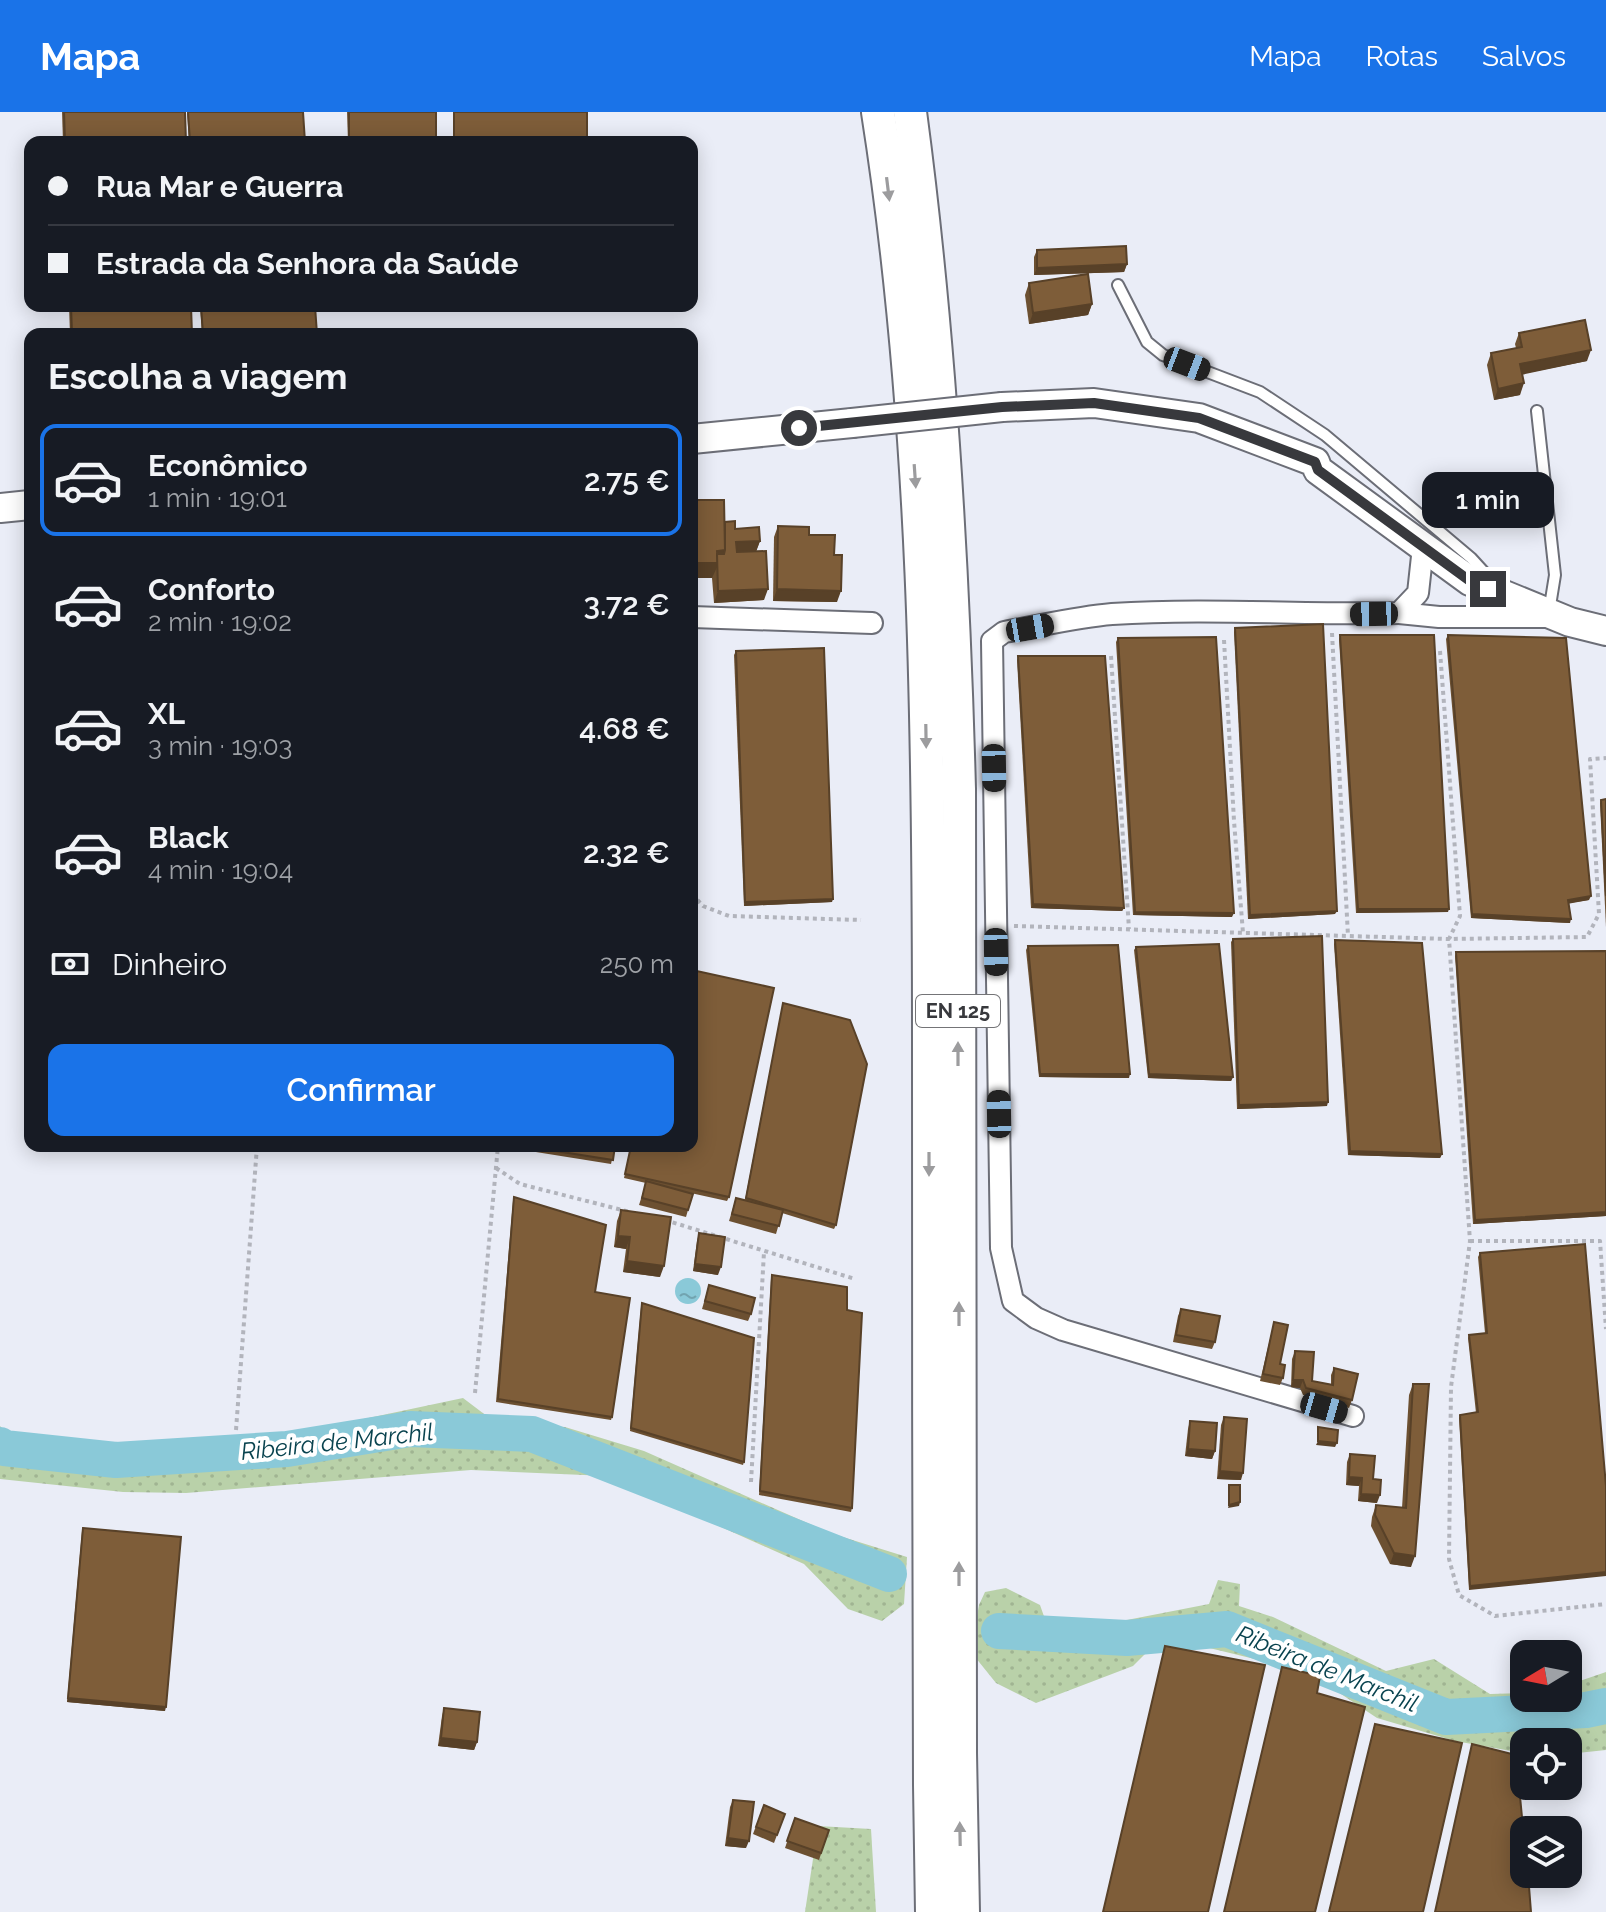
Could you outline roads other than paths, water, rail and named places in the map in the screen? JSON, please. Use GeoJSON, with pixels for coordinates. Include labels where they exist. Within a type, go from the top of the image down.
{"type":"FeatureCollection","features":[{"type":"Feature","properties":{"kind":"main road","name":"EN 125"},"geometry":{"type":"LineString","coordinates":[[878,112],[909,383],[920,539],[929,871],[932,1912]]}},
{"type":"Feature","properties":{"kind":"main road","name":"EN 125"},"geometry":{"type":"LineString","coordinates":[[910,112],[933,313],[955,633],[959,789],[960,1753],[963,1912]]}},
{"type":"Feature","properties":{"kind":"street"},"geometry":{"type":"LineString","coordinates":[[698,438],[1002,407],[1094,403],[1199,418],[1315,462],[1318,470],[1470,581],[1552,615],[1606,631]]}},
{"type":"Feature","properties":{"kind":"street"},"geometry":{"type":"LineString","coordinates":[[0,508],[24,506]]}},
{"type":"Feature","properties":{"kind":"street"},"geometry":{"type":"LineString","coordinates":[[1399,613],[1418,593],[1423,547]]}},
{"type":"Feature","properties":{"kind":"street"},"geometry":{"type":"LineString","coordinates":[[1353,1416],[1063,1330],[1036,1318],[1013,1301],[1001,1248],[992,641],[1004,632],[1109,614],[1190,611],[1323,615],[1399,613],[1439,617],[1552,615]]}},
{"type":"Feature","properties":{"kind":"street"},"geometry":{"type":"LineString","coordinates":[[698,617],[872,623]]}},
{"type":"Feature","properties":{"kind":"lane"},"geometry":{"type":"LineString","coordinates":[[1118,285],[1147,342],[1163,355],[1260,392],[1325,435],[1471,558],[1507,597]]}},
{"type":"Feature","properties":{"kind":"lane"},"geometry":{"type":"LineString","coordinates":[[1537,411],[1555,575],[1552,615]]}},
{"type":"Feature","properties":{"kind":"water"},"geometry":{"type":"Polygon","coordinates":[[[688,1278],[697,1282],[701,1291],[697,1300],[688,1304],[679,1300],[675,1291],[679,1282],[688,1278]]]}},
{"type":"Feature","properties":{"kind":"waterway","name":"Ribeira de Marchil"},"geometry":{"type":"LineString","coordinates":[[0,1445],[4,1448],[116,1460],[287,1449],[410,1429],[532,1434],[889,1574]]}},
{"type":"Feature","properties":{"kind":"waterway","name":"Ribeira de Marchil"},"geometry":{"type":"LineString","coordinates":[[999,1631],[1127,1638],[1227,1629],[1446,1717],[1586,1710],[1606,1706]]}}]}
